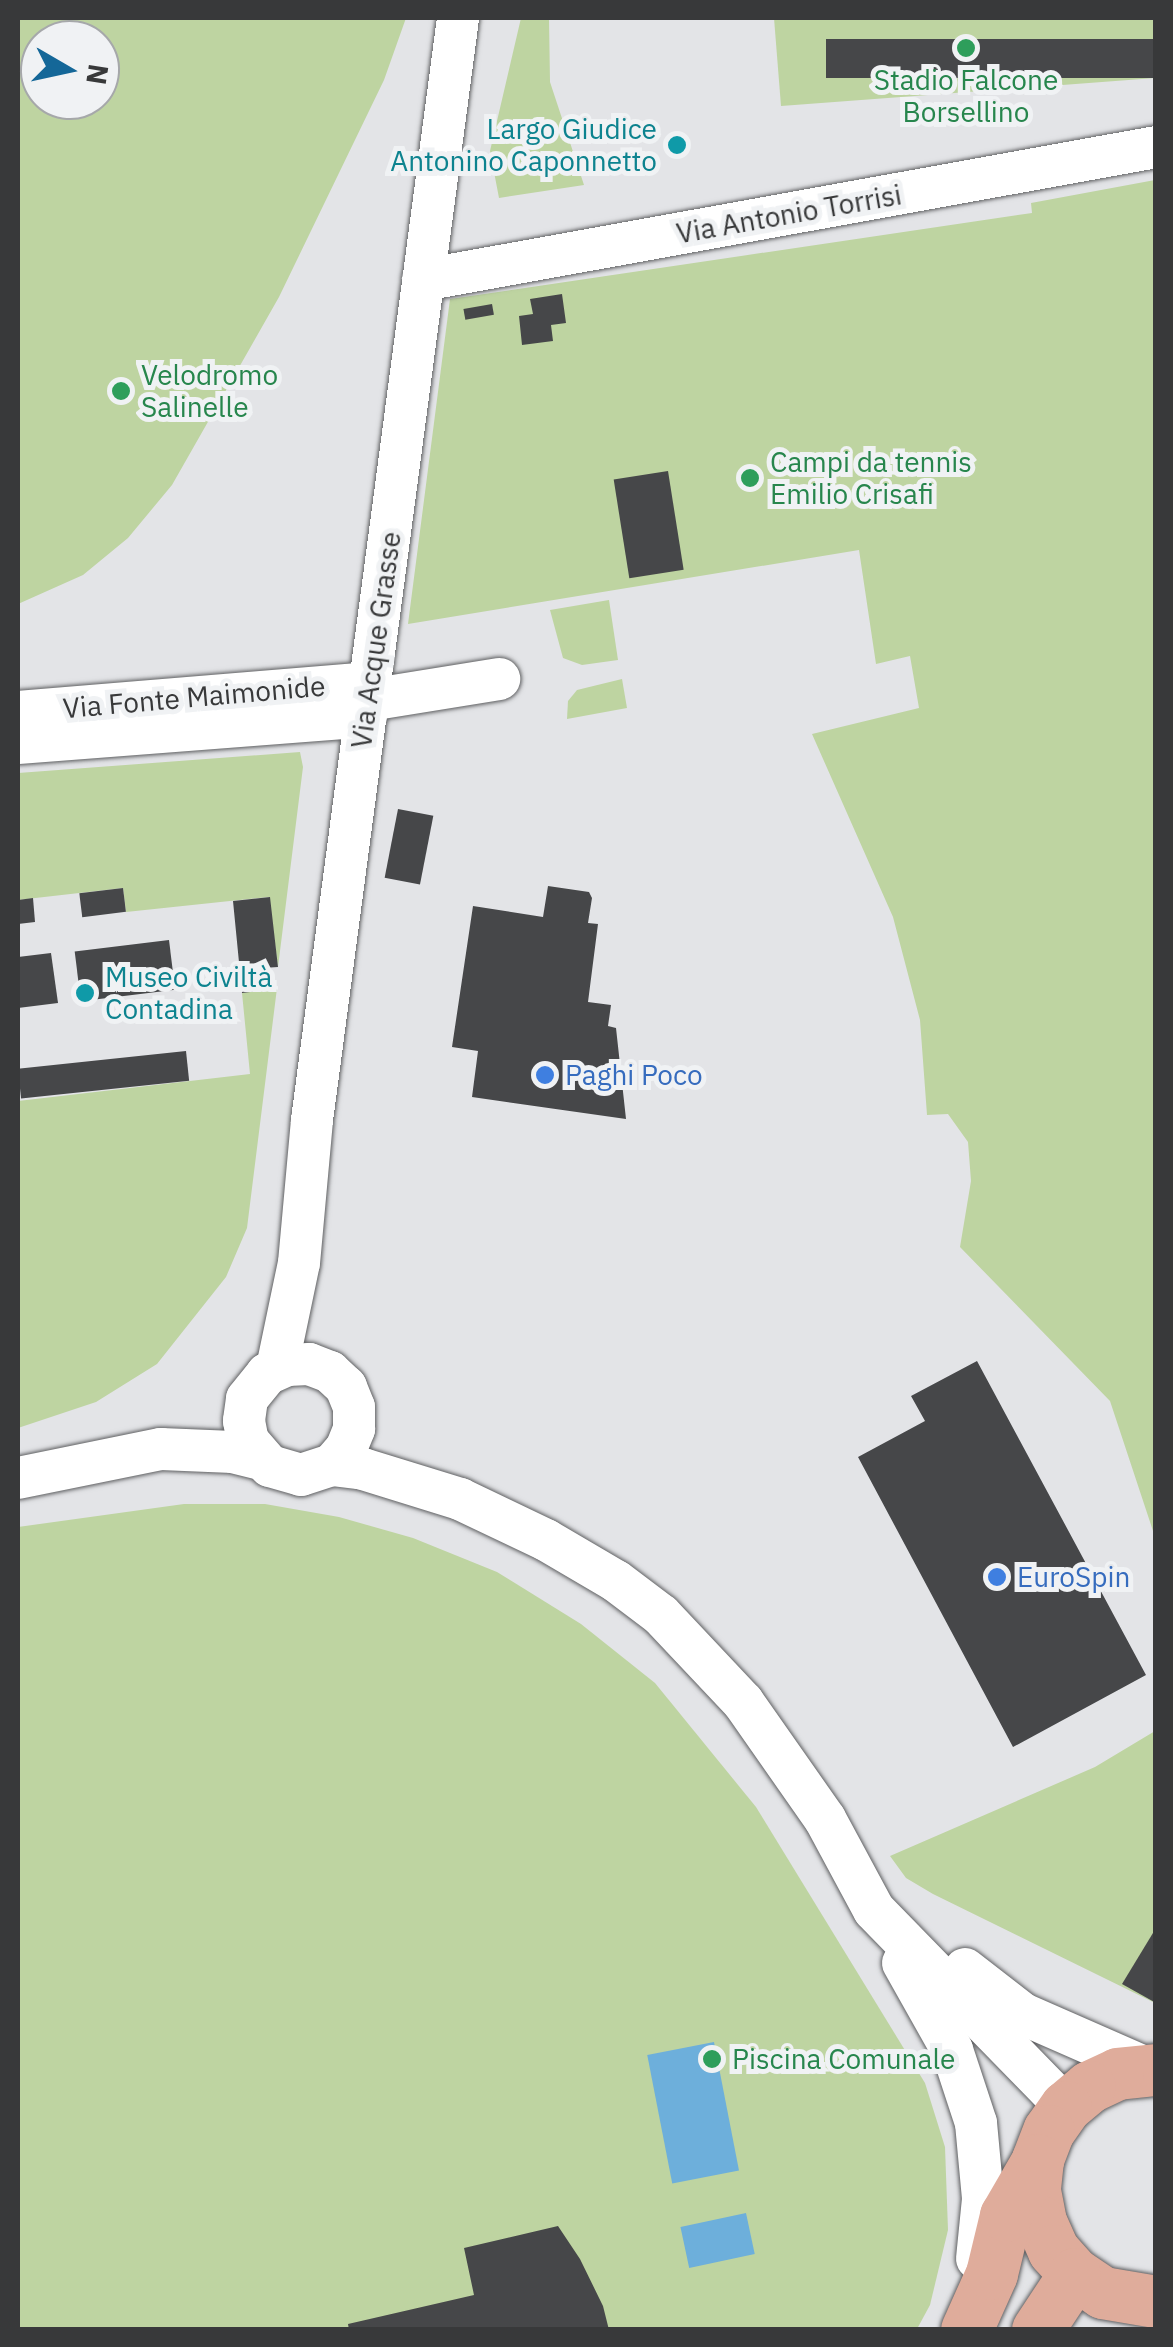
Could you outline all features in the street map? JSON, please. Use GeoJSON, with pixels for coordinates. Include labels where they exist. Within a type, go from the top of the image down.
{"type":"FeatureCollection","features":[{"type":"Feature","properties":{"kind":"main road"},"geometry":{"type":"LineString","coordinates":[[967,2330],[992,2274],[1006,2216],[1038,2160],[1049,2131],[1066,2107],[1104,2080],[1152,2069]]}},
{"type":"Feature","properties":{"kind":"main road"},"geometry":{"type":"LineString","coordinates":[[1038,2160],[1035,2191],[1041,2222],[1054,2251],[1075,2274],[1103,2293],[1135,2302],[1156,2302]]}},
{"type":"Feature","properties":{"kind":"main road"},"geometry":{"type":"LineString","coordinates":[[1038,2330],[1075,2274]]}},
{"type":"Feature","properties":{"kind":"street","name":"Via Acque Grasse"},"geometry":{"type":"LineString","coordinates":[[299,1264],[306,1171],[458,18]]}},
{"type":"Feature","properties":{"kind":"street","name":"Via Antonio Torrisi"},"geometry":{"type":"LineString","coordinates":[[423,280],[1156,147]]}},
{"type":"Feature","properties":{"kind":"street","name":"Via Fonte Maimonide"},"geometry":{"type":"LineString","coordinates":[[18,743],[499,679]]}},
{"type":"Feature","properties":{"kind":"street","name":"Via Fonte Maimonide"},"geometry":{"type":"LineString","coordinates":[[18,712],[369,699]]}},
{"type":"Feature","properties":{"kind":"street"},"geometry":{"type":"LineString","coordinates":[[277,1368],[299,1264]]}},
{"type":"Feature","properties":{"kind":"street"},"geometry":{"type":"LineString","coordinates":[[18,1478],[161,1449],[233,1452],[261,1459],[289,1474],[312,1474],[332,1465],[352,1440],[346,1393],[310,1319],[299,1264]]}},
{"type":"Feature","properties":{"kind":"street"},"geometry":{"type":"LineString","coordinates":[[261,1459],[246,1431],[248,1399],[259,1381],[277,1368],[309,1364],[346,1393],[405,1458],[460,1499],[593,1567],[661,1615],[744,1702],[825,1819],[952,2050],[976,2123],[983,2198],[975,2268],[958,2330]]}},
{"type":"Feature","properties":{"kind":"street"},"geometry":{"type":"LineString","coordinates":[[161,1449],[248,1399]]}},
{"type":"Feature","properties":{"kind":"street"},"geometry":{"type":"LineString","coordinates":[[332,1465],[363,1469],[460,1499]]}},
{"type":"Feature","properties":{"kind":"street"},"geometry":{"type":"LineString","coordinates":[[825,1819],[978,1982],[1023,2014],[1152,2069]]}},
{"type":"Feature","properties":{"kind":"street"},"geometry":{"type":"LineString","coordinates":[[874,1910],[1066,2107]]}},
{"type":"Feature","properties":{"kind":"green space","name":"Velodromo Salinelle"},"geometry":{"type":"Polygon","coordinates":[[[18,18],[406,18],[384,80],[279,297],[172,485],[128,538],[83,575],[18,604],[18,18]]]}},
{"type":"Feature","properties":{"kind":"green space"},"geometry":{"type":"Polygon","coordinates":[[[521,18],[549,18],[550,82],[584,185],[499,198],[490,151],[521,18]]]}},
{"type":"Feature","properties":{"kind":"green space","name":"Stadio Falcone Borsellino"},"geometry":{"type":"Polygon","coordinates":[[[774,18],[1155,18],[1155,78],[781,106],[774,18]]]}},
{"type":"Feature","properties":{"kind":"green space"},"geometry":{"type":"Polygon","coordinates":[[[1155,180],[1155,1537],[1110,1401],[960,1247],[971,1181],[968,1142],[948,1114],[927,1115],[920,1020],[893,917],[812,734],[919,708],[910,656],[876,664],[859,550],[408,624],[450,299],[1032,213],[1031,203],[1155,180]]]}},
{"type":"Feature","properties":{"kind":"green space"},"geometry":{"type":"Polygon","coordinates":[[[609,600],[618,660],[582,665],[563,658],[550,610],[609,600]]]}},
{"type":"Feature","properties":{"kind":"green space"},"geometry":{"type":"Polygon","coordinates":[[[622,679],[627,708],[567,719],[568,701],[577,690],[622,679]]]}},
{"type":"Feature","properties":{"kind":"green space"},"geometry":{"type":"Polygon","coordinates":[[[300,752],[303,767],[278,967],[269,897],[126,912],[123,888],[18,900],[18,773],[300,752]]]}},
{"type":"Feature","properties":{"kind":"green space"},"geometry":{"type":"Polygon","coordinates":[[[277,988],[247,1228],[226,1277],[157,1364],[96,1402],[18,1428],[18,1101],[250,1074],[242,993],[277,988]]]}},
{"type":"Feature","properties":{"kind":"green space"},"geometry":{"type":"Polygon","coordinates":[[[184,1504],[265,1504],[339,1517],[413,1538],[497,1572],[581,1624],[655,1683],[756,1807],[925,2083],[945,2147],[948,2230],[930,2305],[917,2329],[18,2329],[18,1527],[184,1504]]]}},
{"type":"Feature","properties":{"kind":"green space"},"geometry":{"type":"Polygon","coordinates":[[[1155,1731],[1155,2003],[933,1894],[906,1878],[890,1856],[1095,1767],[1155,1731]]]}},
{"type":"Feature","properties":{"kind":"water"},"geometry":{"type":"Polygon","coordinates":[[[714,2042],[739,2171],[672,2184],[647,2055],[714,2042]]]}},
{"type":"Feature","properties":{"kind":"water"},"geometry":{"type":"Polygon","coordinates":[[[746,2213],[755,2254],[689,2268],[680,2227],[746,2213]]]}},
{"type":"Feature","properties":{"kind":"building"},"geometry":{"type":"Polygon","coordinates":[[[826,39],[1156,39],[1156,78],[826,78],[826,39]]]}},
{"type":"Feature","properties":{"kind":"building"},"geometry":{"type":"Polygon","coordinates":[[[562,294],[566,323],[551,325],[553,341],[522,345],[519,316],[533,314],[530,299],[562,294]]]}},
{"type":"Feature","properties":{"kind":"building"},"geometry":{"type":"Polygon","coordinates":[[[492,304],[494,315],[465,320],[463,309],[492,304]]]}},
{"type":"Feature","properties":{"kind":"building"},"geometry":{"type":"Polygon","coordinates":[[[668,471],[684,570],[629,578],[614,480],[668,471]]]}},
{"type":"Feature","properties":{"kind":"building"},"geometry":{"type":"Polygon","coordinates":[[[398,809],[433,816],[420,885],[385,878],[398,809]]]}},
{"type":"Feature","properties":{"kind":"building"},"geometry":{"type":"Polygon","coordinates":[[[548,886],[589,892],[592,898],[588,923],[598,924],[588,1002],[611,1005],[608,1026],[616,1028],[626,1119],[472,1097],[478,1051],[452,1047],[473,906],[543,917],[548,886]]]}},
{"type":"Feature","properties":{"kind":"building"},"geometry":{"type":"Polygon","coordinates":[[[123,888],[126,912],[82,917],[79,893],[123,888]]]}},
{"type":"Feature","properties":{"kind":"building"},"geometry":{"type":"Polygon","coordinates":[[[270,897],[278,967],[263,968],[266,990],[242,993],[233,901],[270,897]]]}},
{"type":"Feature","properties":{"kind":"building"},"geometry":{"type":"Polygon","coordinates":[[[33,898],[35,922],[18,924],[18,900],[33,898]]]}},
{"type":"Feature","properties":{"kind":"building"},"geometry":{"type":"Polygon","coordinates":[[[169,940],[175,990],[81,1001],[75,952],[169,940]]]}},
{"type":"Feature","properties":{"kind":"building"},"geometry":{"type":"Polygon","coordinates":[[[51,953],[58,1003],[18,1008],[18,957],[51,953]]]}},
{"type":"Feature","properties":{"kind":"building"},"geometry":{"type":"Polygon","coordinates":[[[186,1051],[189,1081],[21,1099],[18,1069],[186,1051]]]}},
{"type":"Feature","properties":{"kind":"building"},"geometry":{"type":"Polygon","coordinates":[[[977,1361],[1146,1675],[1013,1747],[858,1457],[925,1421],[911,1396],[977,1361]]]}},
{"type":"Feature","properties":{"kind":"building"},"geometry":{"type":"Polygon","coordinates":[[[1156,1928],[1156,2003],[1122,1984],[1156,1928]]]}},
{"type":"Feature","properties":{"kind":"building"},"geometry":{"type":"Polygon","coordinates":[[[558,2226],[580,2259],[603,2306],[609,2330],[349,2330],[348,2324],[474,2295],[464,2248],[558,2226]]]}},
{"type":"Feature","properties":{"kind":"place","name":"Stadio Falcone Borsellino"},"geometry":{"type":"Point","coordinates":[966,48]}},
{"type":"Feature","properties":{"kind":"place","name":"Largo Giudice Antonino Caponnetto"},"geometry":{"type":"Point","coordinates":[677,145]}},
{"type":"Feature","properties":{"kind":"place","name":"Velodromo Salinelle"},"geometry":{"type":"Point","coordinates":[121,391]}},
{"type":"Feature","properties":{"kind":"place","name":"Campi da tennis Emilio Crisafi"},"geometry":{"type":"Point","coordinates":[750,478]}},
{"type":"Feature","properties":{"kind":"place","name":"Museo Civiltà Contadina"},"geometry":{"type":"Point","coordinates":[85,993]}},
{"type":"Feature","properties":{"kind":"place","name":"Paghi Poco"},"geometry":{"type":"Point","coordinates":[545,1075]}},
{"type":"Feature","properties":{"kind":"place","name":"EuroSpin"},"geometry":{"type":"Point","coordinates":[997,1577]}},
{"type":"Feature","properties":{"kind":"place","name":"Piscina Comunale"},"geometry":{"type":"Point","coordinates":[712,2059]}}]}
